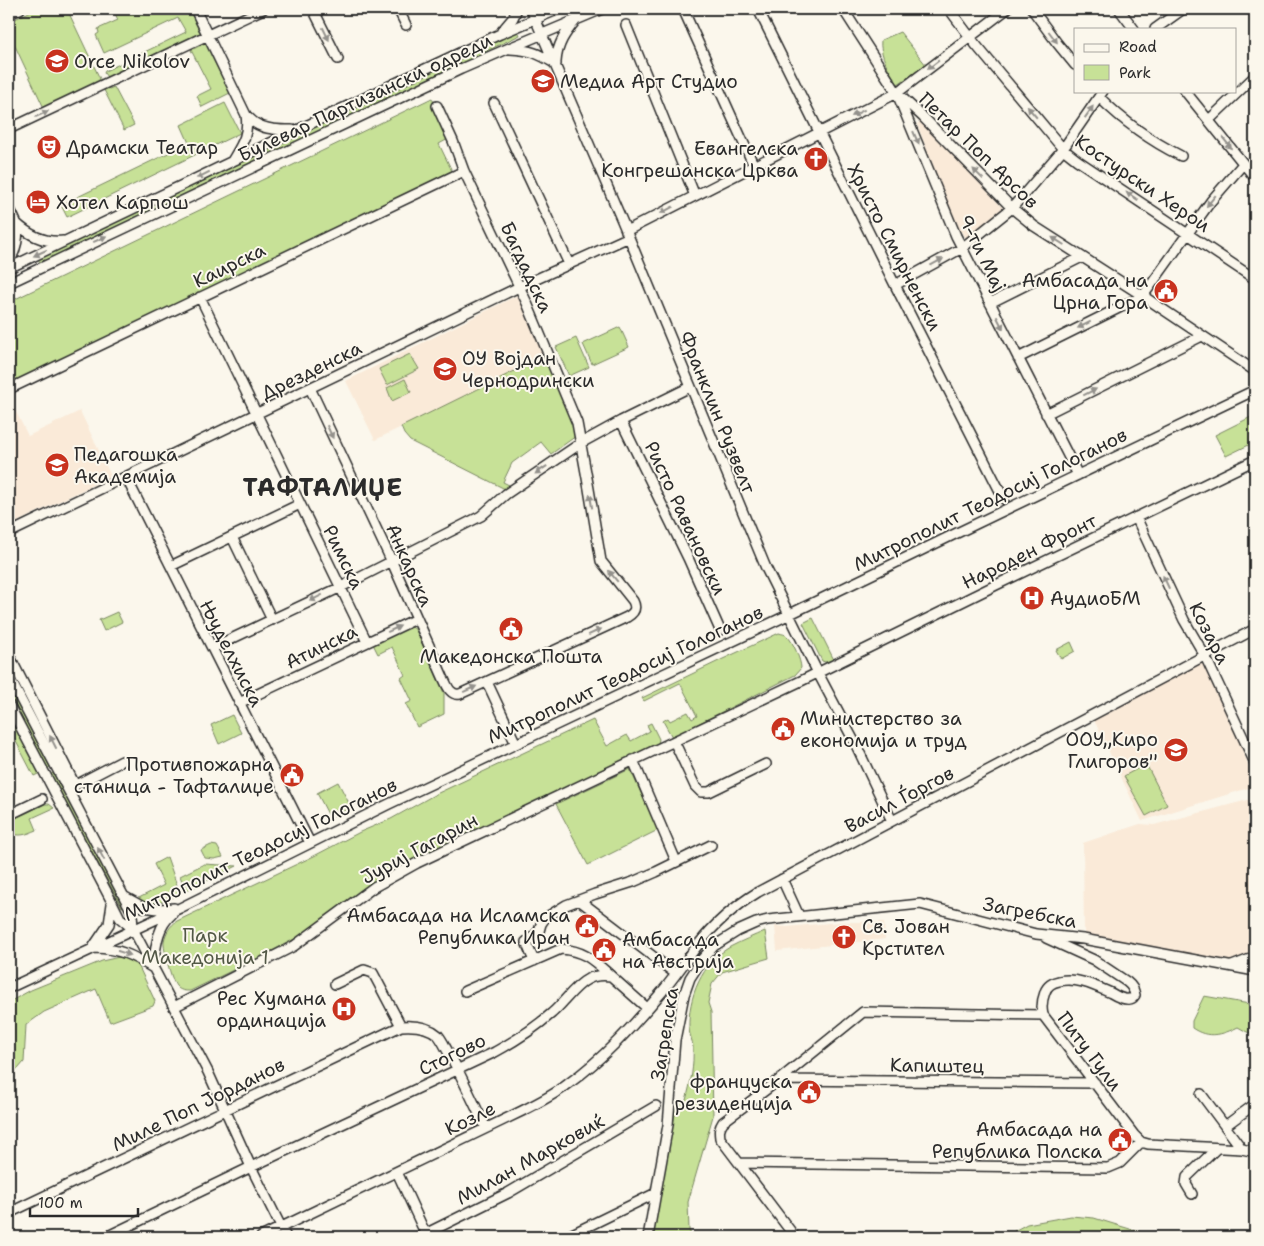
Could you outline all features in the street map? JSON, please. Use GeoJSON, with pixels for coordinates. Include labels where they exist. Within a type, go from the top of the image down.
{"type":"FeatureCollection","features":[{"type":"Feature","properties":{"kind":"street"},"geometry":{"type":"LineString","coordinates":[[9,14],[20,9]]}},
{"type":"Feature","properties":{"kind":"street"},"geometry":{"type":"LineString","coordinates":[[195,9],[246,115],[246,136],[232,161]]}},
{"type":"Feature","properties":{"kind":"street"},"geometry":{"type":"LineString","coordinates":[[9,129],[263,9]]}},
{"type":"Feature","properties":{"kind":"street"},"geometry":{"type":"LineString","coordinates":[[314,9],[338,59]]}},
{"type":"Feature","properties":{"kind":"street"},"geometry":{"type":"LineString","coordinates":[[398,9],[406,25]]}},
{"type":"Feature","properties":{"kind":"street"},"geometry":{"type":"LineString","coordinates":[[500,34],[517,9]]}},
{"type":"Feature","properties":{"kind":"street","name":"Франклин Рузвелт"},"geometry":{"type":"LineString","coordinates":[[532,9],[628,234],[762,560],[788,615],[856,745],[892,821]]}},
{"type":"Feature","properties":{"kind":"street","name":"Булевар Партизански одреди"},"geometry":{"type":"LineString","coordinates":[[9,268],[500,34],[559,9]]}},
{"type":"Feature","properties":{"kind":"street","name":"Булевар Партизански одреди"},"geometry":{"type":"LineString","coordinates":[[9,283],[507,49],[602,9]]}},
{"type":"Feature","properties":{"kind":"street"},"geometry":{"type":"LineString","coordinates":[[683,9],[754,166]]}},
{"type":"Feature","properties":{"kind":"street","name":"Христо Смирненски"},"geometry":{"type":"LineString","coordinates":[[758,9],[894,285],[1004,500]]}},
{"type":"Feature","properties":{"kind":"street","name":"Петар Поп Арсов"},"geometry":{"type":"LineString","coordinates":[[843,9],[897,93],[924,117],[1012,208],[1034,226],[1255,371]]}},
{"type":"Feature","properties":{"kind":"street","name":"Костурски Херои"},"geometry":{"type":"LineString","coordinates":[[948,9],[1063,149],[1255,280]]}},
{"type":"Feature","properties":{"kind":"street","name":"Дрезденска"},"geometry":{"type":"LineString","coordinates":[[9,533],[570,264],[695,196],[897,93],[1007,9]]}},
{"type":"Feature","properties":{"kind":"street"},"geometry":{"type":"LineString","coordinates":[[1032,9],[1074,64]]}},
{"type":"Feature","properties":{"kind":"street"},"geometry":{"type":"LineString","coordinates":[[1119,9],[1133,28]]}},
{"type":"Feature","properties":{"kind":"street"},"geometry":{"type":"LineString","coordinates":[[1156,28],[1182,9]]}},
{"type":"Feature","properties":{"kind":"street"},"geometry":{"type":"LineString","coordinates":[[507,49],[534,52],[556,64],[556,54],[562,38],[577,19]]}},
{"type":"Feature","properties":{"kind":"street"},"geometry":{"type":"LineString","coordinates":[[626,26],[695,196]]}},
{"type":"Feature","properties":{"kind":"street"},"geometry":{"type":"LineString","coordinates":[[1209,120],[1255,76]]}},
{"type":"Feature","properties":{"kind":"street"},"geometry":{"type":"LineString","coordinates":[[1186,92],[1255,178]]}},
{"type":"Feature","properties":{"kind":"street","name":"9-ти Мај"},"geometry":{"type":"LineString","coordinates":[[897,93],[956,236],[1078,475]]}},
{"type":"Feature","properties":{"kind":"street"},"geometry":{"type":"LineString","coordinates":[[894,285],[962,248],[1012,208],[1063,149],[1100,94],[1115,111],[1151,139],[1181,156]]}},
{"type":"Feature","properties":{"kind":"street"},"geometry":{"type":"LineString","coordinates":[[494,103],[570,264]]}},
{"type":"Feature","properties":{"kind":"street","name":"Багдадска"},"geometry":{"type":"LineString","coordinates":[[438,106],[464,171],[520,287],[577,423],[581,443]]}},
{"type":"Feature","properties":{"kind":"street"},"geometry":{"type":"LineString","coordinates":[[246,115],[256,124],[264,127],[298,130]]}},
{"type":"Feature","properties":{"kind":"street"},"geometry":{"type":"LineString","coordinates":[[1018,358],[1143,296],[1211,201],[1244,164]]}},
{"type":"Feature","properties":{"kind":"street","name":"Каирска"},"geometry":{"type":"LineString","coordinates":[[9,389],[464,171]]}},
{"type":"Feature","properties":{"kind":"street"},"geometry":{"type":"LineString","coordinates":[[9,207],[16,223],[18,235],[16,246],[9,262]]}},
{"type":"Feature","properties":{"kind":"street"},"geometry":{"type":"LineString","coordinates":[[16,223],[29,234],[36,237],[49,241],[65,241]]}},
{"type":"Feature","properties":{"kind":"street"},"geometry":{"type":"LineString","coordinates":[[990,304],[1082,257]]}},
{"type":"Feature","properties":{"kind":"street","name":"Римска"},"geometry":{"type":"LineString","coordinates":[[200,297],[367,642]]}},
{"type":"Feature","properties":{"kind":"street"},"geometry":{"type":"LineString","coordinates":[[1046,414],[1202,336]]}},
{"type":"Feature","properties":{"kind":"street"},"geometry":{"type":"LineString","coordinates":[[212,648],[392,562],[481,516],[506,494],[581,443],[690,387]]}},
{"type":"Feature","properties":{"kind":"street","name":"Анкарска"},"geometry":{"type":"LineString","coordinates":[[310,388],[392,562],[442,677],[453,694],[456,695],[627,617],[633,612],[635,606],[633,601],[601,562],[581,443]]}},
{"type":"Feature","properties":{"kind":"street","name":"Митрополит Теодосиј Гологанов"},"geometry":{"type":"LineString","coordinates":[[9,988],[180,908],[310,843],[1255,390]]}},
{"type":"Feature","properties":{"kind":"street","name":"Ристо Равановски"},"geometry":{"type":"LineString","coordinates":[[621,421],[688,558],[720,630]]}},
{"type":"Feature","properties":{"kind":"street","name":"Народен Фронт"},"geometry":{"type":"LineString","coordinates":[[818,673],[996,584],[1255,460]]}},
{"type":"Feature","properties":{"kind":"street","name":"Њуделхиска"},"geometry":{"type":"LineString","coordinates":[[126,477],[310,843]]}},
{"type":"Feature","properties":{"kind":"street"},"geometry":{"type":"LineString","coordinates":[[171,566],[300,504]]}},
{"type":"Feature","properties":{"kind":"street","name":"Козара"},"geometry":{"type":"LineString","coordinates":[[1136,517],[1184,620],[1205,656],[1255,763]]}},
{"type":"Feature","properties":{"kind":"street"},"geometry":{"type":"LineString","coordinates":[[232,537],[272,620]]}},
{"type":"Feature","properties":{"kind":"street","name":"Атинска"},"geometry":{"type":"LineString","coordinates":[[239,703],[416,619]]}},
{"type":"Feature","properties":{"kind":"street","name":"Васил Ѓоргов"},"geometry":{"type":"LineString","coordinates":[[664,989],[699,944],[724,917],[742,902],[782,879],[1255,629]]}},
{"type":"Feature","properties":{"kind":"street"},"geometry":{"type":"LineString","coordinates":[[9,655],[132,912],[133,929]]}},
{"type":"Feature","properties":{"kind":"street","name":"Јуриј Гагарин"},"geometry":{"type":"LineString","coordinates":[[174,1007],[294,946],[374,887],[416,863],[818,673]]}},
{"type":"Feature","properties":{"kind":"street"},"geometry":{"type":"LineString","coordinates":[[9,678],[71,787]]}},
{"type":"Feature","properties":{"kind":"street"},"geometry":{"type":"LineString","coordinates":[[487,682],[516,744]]}},
{"type":"Feature","properties":{"kind":"street"},"geometry":{"type":"LineString","coordinates":[[9,705],[112,904],[120,918],[133,929],[201,1058],[251,1167],[286,1237]]}},
{"type":"Feature","properties":{"kind":"street"},"geometry":{"type":"LineString","coordinates":[[674,741],[695,786],[701,792],[710,792],[766,764]]}},
{"type":"Feature","properties":{"kind":"street"},"geometry":{"type":"LineString","coordinates":[[633,760],[676,862]]}},
{"type":"Feature","properties":{"kind":"street"},"geometry":{"type":"LineString","coordinates":[[71,787],[122,761]]}},
{"type":"Feature","properties":{"kind":"street"},"geometry":{"type":"LineString","coordinates":[[42,799],[48,788],[48,781]]}},
{"type":"Feature","properties":{"kind":"street"},"geometry":{"type":"LineString","coordinates":[[9,815],[42,799],[54,801],[60,805]]}},
{"type":"Feature","properties":{"kind":"street"},"geometry":{"type":"LineString","coordinates":[[534,960],[526,942],[539,931],[540,924],[544,918],[566,905],[633,882],[711,845]]}},
{"type":"Feature","properties":{"kind":"street"},"geometry":{"type":"LineString","coordinates":[[782,879],[799,916]]}},
{"type":"Feature","properties":{"kind":"street"},"geometry":{"type":"LineString","coordinates":[[124,897],[143,907],[180,908]]}},
{"type":"Feature","properties":{"kind":"street"},"geometry":{"type":"LineString","coordinates":[[579,900],[676,974]]}},
{"type":"Feature","properties":{"kind":"street"},"geometry":{"type":"LineString","coordinates":[[92,948],[109,924],[112,904]]}},
{"type":"Feature","properties":{"kind":"street","name":"Загребска"},"geometry":{"type":"LineString","coordinates":[[799,916],[920,904],[1036,934],[1083,939],[1255,971]]}},
{"type":"Feature","properties":{"kind":"street"},"geometry":{"type":"LineString","coordinates":[[153,968],[160,928],[167,918],[180,908]]}},
{"type":"Feature","properties":{"kind":"street","name":"Загрепска"},"geometry":{"type":"LineString","coordinates":[[648,1237],[668,1125],[675,1040],[684,995],[690,978],[703,958],[714,946],[738,931],[768,920],[799,916]]}},
{"type":"Feature","properties":{"kind":"street","name":"Питу Гули"},"geometry":{"type":"LineString","coordinates":[[1036,934],[1094,960],[1132,986],[1135,995],[1130,999],[1122,998],[1089,984],[1074,980],[1056,981],[1046,990],[1041,1007],[1043,1015],[1140,1142]]}},
{"type":"Feature","properties":{"kind":"street"},"geometry":{"type":"LineString","coordinates":[[92,948],[123,952],[135,956],[153,968]]}},
{"type":"Feature","properties":{"kind":"street"},"geometry":{"type":"LineString","coordinates":[[465,991],[561,949],[573,950],[587,956],[647,1008]]}},
{"type":"Feature","properties":{"kind":"street"},"geometry":{"type":"LineString","coordinates":[[1232,966],[1255,957]]}},
{"type":"Feature","properties":{"kind":"street"},"geometry":{"type":"LineString","coordinates":[[335,984],[364,970],[373,973],[401,1026],[412,1025],[437,1034],[458,1070],[486,1128]]}},
{"type":"Feature","properties":{"kind":"street","name":"Стогово"},"geometry":{"type":"LineString","coordinates":[[106,1237],[495,1052],[526,1034],[553,1012],[588,978],[611,976]]}},
{"type":"Feature","properties":{"kind":"street","name":"Козле"},"geometry":{"type":"LineString","coordinates":[[261,1237],[543,1101],[567,1086],[599,1058],[664,989]]}},
{"type":"Feature","properties":{"kind":"street"},"geometry":{"type":"LineString","coordinates":[[796,1237],[720,1138],[719,1132],[723,1122],[779,1080],[863,1012],[1043,1015]]}},
{"type":"Feature","properties":{"kind":"street","name":"Миле Поп Јорданов"},"geometry":{"type":"LineString","coordinates":[[10,1210],[401,1026]]}},
{"type":"Feature","properties":{"kind":"street","name":"Капиштец"},"geometry":{"type":"LineString","coordinates":[[779,1080],[1095,1083]]}},
{"type":"Feature","properties":{"kind":"street"},"geometry":{"type":"LineString","coordinates":[[1200,1094],[1242,1149]]}},
{"type":"Feature","properties":{"kind":"street"},"geometry":{"type":"LineString","coordinates":[[1225,1126],[1255,1104]]}},
{"type":"Feature","properties":{"kind":"street","name":"Милан Марковиќ"},"geometry":{"type":"LineString","coordinates":[[424,1236],[508,1193],[656,1106]]}},
{"type":"Feature","properties":{"kind":"street"},"geometry":{"type":"LineString","coordinates":[[739,1164],[1108,1168],[1120,1163],[1140,1142],[1242,1149],[1255,1152]]}},
{"type":"Feature","properties":{"kind":"street"},"geometry":{"type":"LineString","coordinates":[[1192,1194],[1186,1184],[1187,1177],[1217,1148]]}},
{"type":"Feature","properties":{"kind":"street"},"geometry":{"type":"LineString","coordinates":[[397,1172],[424,1236]]}},
{"type":"Feature","properties":{"kind":"street"},"geometry":{"type":"LineString","coordinates":[[566,1237],[656,1193]]}},
{"type":"Feature","properties":{"kind":"shaded area"},"geometry":{"type":"Polygon","coordinates":[[[921,121],[1003,208],[966,238],[959,228],[948,203],[923,140],[917,124],[921,121]]]}},
{"type":"Feature","properties":{"kind":"shaded area","name":"ОУ Војдан Чернодрински"},"geometry":{"type":"Polygon","coordinates":[[[518,295],[545,356],[375,440],[346,381],[518,295]]]}},
{"type":"Feature","properties":{"kind":"shaded area","name":"Педагошка Академија"},"geometry":{"type":"Polygon","coordinates":[[[9,398],[28,436],[80,411],[111,476],[9,526],[9,398]]]}},
{"type":"Feature","properties":{"kind":"shaded area","name":"ООУ,,Киро Глигоров''"},"geometry":{"type":"Polygon","coordinates":[[[1206,658],[1255,786],[1142,821],[1093,718],[1206,658]]]}},
{"type":"Feature","properties":{"kind":"shaded area"},"geometry":{"type":"Polygon","coordinates":[[[1255,798],[1255,955],[1234,964],[1084,936],[1083,843],[1140,824],[1154,825],[1255,798]]]}},
{"type":"Feature","properties":{"kind":"shaded area"},"geometry":{"type":"Polygon","coordinates":[[[840,922],[884,922],[885,939],[777,951],[775,926],[787,927],[840,922]]]}},
{"type":"Feature","properties":{"kind":"green space","name":"Orce Nikolov"},"geometry":{"type":"Polygon","coordinates":[[[35,9],[67,9],[101,81],[44,108],[9,33],[9,22],[35,9]]]}},
{"type":"Feature","properties":{"kind":"green space"},"geometry":{"type":"Polygon","coordinates":[[[113,9],[131,9],[133,12],[140,9],[189,9],[200,33],[107,77],[104,73],[105,71],[186,32],[178,18],[104,53],[96,35],[99,33],[98,29],[118,20],[113,9]]]}},
{"type":"Feature","properties":{"kind":"green space"},"geometry":{"type":"Polygon","coordinates":[[[518,31],[520,35],[270,154],[267,149],[518,31]]]}},
{"type":"Feature","properties":{"kind":"green space"},"geometry":{"type":"Polygon","coordinates":[[[900,32],[926,65],[898,84],[883,57],[881,40],[900,32]]]}},
{"type":"Feature","properties":{"kind":"green space"},"geometry":{"type":"Polygon","coordinates":[[[205,43],[230,93],[202,107],[197,96],[211,89],[191,50],[205,43]]]}},
{"type":"Feature","properties":{"kind":"green space"},"geometry":{"type":"Polygon","coordinates":[[[114,87],[134,125],[124,130],[104,90],[114,87]]]}},
{"type":"Feature","properties":{"kind":"green space"},"geometry":{"type":"Polygon","coordinates":[[[432,98],[450,138],[439,144],[452,171],[9,384],[9,302],[432,98]]]}},
{"type":"Feature","properties":{"kind":"green space"},"geometry":{"type":"Polygon","coordinates":[[[225,103],[240,133],[67,217],[61,205],[189,143],[181,125],[225,103]]]}},
{"type":"Feature","properties":{"kind":"green space"},"geometry":{"type":"Polygon","coordinates":[[[257,154],[259,159],[40,263],[38,258],[257,154]]]}},
{"type":"Feature","properties":{"kind":"green space"},"geometry":{"type":"Polygon","coordinates":[[[620,327],[629,347],[592,364],[583,344],[620,327]]]}},
{"type":"Feature","properties":{"kind":"green space"},"geometry":{"type":"Polygon","coordinates":[[[576,338],[589,367],[569,376],[556,347],[576,338]]]}},
{"type":"Feature","properties":{"kind":"green space"},"geometry":{"type":"Polygon","coordinates":[[[410,354],[419,369],[387,385],[379,369],[410,354]]]}},
{"type":"Feature","properties":{"kind":"green space"},"geometry":{"type":"Polygon","coordinates":[[[545,356],[564,400],[576,436],[551,454],[541,442],[512,463],[503,482],[509,485],[505,489],[410,441],[404,434],[401,427],[545,356]]]}},
{"type":"Feature","properties":{"kind":"green space"},"geometry":{"type":"Polygon","coordinates":[[[405,379],[411,392],[392,401],[387,388],[405,379]]]}},
{"type":"Feature","properties":{"kind":"green space"},"geometry":{"type":"Polygon","coordinates":[[[1251,417],[1255,424],[1255,442],[1226,456],[1215,435],[1251,417]]]}},
{"type":"Feature","properties":{"kind":"green space"},"geometry":{"type":"Polygon","coordinates":[[[117,612],[122,622],[104,631],[99,620],[117,612]]]}},
{"type":"Feature","properties":{"kind":"green space"},"geometry":{"type":"Polygon","coordinates":[[[813,618],[834,660],[822,661],[803,623],[813,618]]]}},
{"type":"Feature","properties":{"kind":"green space"},"geometry":{"type":"Polygon","coordinates":[[[412,627],[416,630],[444,693],[444,714],[417,727],[406,704],[412,701],[401,678],[405,675],[392,647],[378,654],[373,644],[412,627]]]}},
{"type":"Feature","properties":{"kind":"green space"},"geometry":{"type":"Polygon","coordinates":[[[779,633],[789,639],[798,656],[801,668],[795,675],[672,737],[663,721],[668,718],[670,721],[688,712],[692,719],[697,716],[680,683],[644,701],[642,698],[723,659],[779,633]]]}},
{"type":"Feature","properties":{"kind":"green space"},"geometry":{"type":"Polygon","coordinates":[[[1071,642],[1075,651],[1061,659],[1056,650],[1071,642]]]}},
{"type":"Feature","properties":{"kind":"green space"},"geometry":{"type":"Polygon","coordinates":[[[9,688],[50,767],[47,769],[9,697],[9,688]]]}},
{"type":"Feature","properties":{"kind":"green space"},"geometry":{"type":"Polygon","coordinates":[[[9,714],[40,773],[34,776],[9,728],[9,714]]]}},
{"type":"Feature","properties":{"kind":"green space"},"geometry":{"type":"Polygon","coordinates":[[[232,715],[241,733],[219,744],[211,725],[232,715]]]}},
{"type":"Feature","properties":{"kind":"green space","name":"Парк Македонија 1"},"geometry":{"type":"Polygon","coordinates":[[[593,720],[607,746],[627,735],[631,741],[650,731],[647,725],[651,723],[659,739],[658,744],[395,869],[370,884],[302,935],[264,955],[190,991],[181,990],[176,986],[168,964],[164,941],[172,925],[177,921],[360,832],[391,819],[434,795],[593,720]]]}},
{"type":"Feature","properties":{"kind":"green space"},"geometry":{"type":"Polygon","coordinates":[[[1146,764],[1167,805],[1146,816],[1124,776],[1146,764]]]}},
{"type":"Feature","properties":{"kind":"green space"},"geometry":{"type":"Polygon","coordinates":[[[630,769],[658,830],[588,865],[556,804],[630,769]]]}},
{"type":"Feature","properties":{"kind":"green space"},"geometry":{"type":"Polygon","coordinates":[[[53,773],[124,906],[122,907],[50,775],[53,773]]]}},
{"type":"Feature","properties":{"kind":"green space"},"geometry":{"type":"Polygon","coordinates":[[[338,782],[351,807],[330,818],[317,793],[338,782]]]}},
{"type":"Feature","properties":{"kind":"green space"},"geometry":{"type":"Polygon","coordinates":[[[45,804],[49,804],[54,808],[32,818],[37,830],[20,835],[9,832],[9,821],[45,804]]]}},
{"type":"Feature","properties":{"kind":"green space"},"geometry":{"type":"Polygon","coordinates":[[[211,845],[217,846],[223,857],[205,858],[201,850],[211,845]]]}},
{"type":"Feature","properties":{"kind":"green space"},"geometry":{"type":"Polygon","coordinates":[[[167,857],[180,894],[154,903],[143,902],[137,899],[164,885],[154,864],[167,857]]]}},
{"type":"Feature","properties":{"kind":"green space"},"geometry":{"type":"Polygon","coordinates":[[[204,864],[237,866],[186,891],[180,876],[204,864]]]}},
{"type":"Feature","properties":{"kind":"green space"},"geometry":{"type":"Polygon","coordinates":[[[765,931],[769,958],[722,972],[712,984],[708,1003],[711,1012],[713,1116],[688,1202],[689,1230],[692,1237],[652,1237],[657,1197],[677,1105],[686,1100],[691,1081],[693,1045],[689,1031],[689,1016],[694,993],[704,971],[720,954],[730,947],[765,931]]]}},
{"type":"Feature","properties":{"kind":"green space"},"geometry":{"type":"Polygon","coordinates":[[[119,957],[132,960],[138,965],[155,1001],[153,1006],[110,1022],[96,989],[44,1012],[26,1025],[24,1062],[18,1069],[9,1072],[9,1002],[31,990],[102,961],[119,957]]]}},
{"type":"Feature","properties":{"kind":"green space"},"geometry":{"type":"Polygon","coordinates":[[[1204,996],[1255,1005],[1255,1034],[1238,1027],[1226,1032],[1209,1035],[1192,1028],[1192,1021],[1204,996]]]}},
{"type":"Feature","properties":{"kind":"green space"},"geometry":{"type":"Polygon","coordinates":[[[1071,1216],[1094,1218],[1156,1237],[1013,1237],[1014,1231],[1027,1224],[1071,1216]]]}},
{"type":"Feature","properties":{"kind":"place","name":"Orce Nikolov"},"geometry":{"type":"Point","coordinates":[57,61]}},
{"type":"Feature","properties":{"kind":"place","name":"Медиа Арт Студио"},"geometry":{"type":"Point","coordinates":[543,81]}},
{"type":"Feature","properties":{"kind":"place","name":"Драмски Театар"},"geometry":{"type":"Point","coordinates":[49,147]}},
{"type":"Feature","properties":{"kind":"place","name":"Евангелска Конгрешанска Црква"},"geometry":{"type":"Point","coordinates":[816,159]}},
{"type":"Feature","properties":{"kind":"place","name":"Хотел Карпош"},"geometry":{"type":"Point","coordinates":[38,202]}},
{"type":"Feature","properties":{"kind":"place","name":"Амбасада на Црна Гора"},"geometry":{"type":"Point","coordinates":[1166,291]}},
{"type":"Feature","properties":{"kind":"place","name":"ОУ Војдан Чернодрински"},"geometry":{"type":"Point","coordinates":[445,369]}},
{"type":"Feature","properties":{"kind":"place","name":"Педагошка Академија"},"geometry":{"type":"Point","coordinates":[57,465]}},
{"type":"Feature","properties":{"kind":"place","name":"АудиоБМ"},"geometry":{"type":"Point","coordinates":[1032,598]}},
{"type":"Feature","properties":{"kind":"place","name":"Македонска Пошта"},"geometry":{"type":"Point","coordinates":[511,629]}},
{"type":"Feature","properties":{"kind":"place","name":"Министерство за економија и труд"},"geometry":{"type":"Point","coordinates":[783,729]}},
{"type":"Feature","properties":{"kind":"place","name":"ООУ,,Киро Глигоров''"},"geometry":{"type":"Point","coordinates":[1176,750]}},
{"type":"Feature","properties":{"kind":"place","name":"Противпожарна станица - Тафталиџе"},"geometry":{"type":"Point","coordinates":[292,775]}},
{"type":"Feature","properties":{"kind":"place","name":"Амбасада на Исламска Република Иран"},"geometry":{"type":"Point","coordinates":[587,926]}},
{"type":"Feature","properties":{"kind":"place","name":"Св. Јован Крстител"},"geometry":{"type":"Point","coordinates":[844,937]}},
{"type":"Feature","properties":{"kind":"place","name":"Амбасада на Австрија"},"geometry":{"type":"Point","coordinates":[604,950]}},
{"type":"Feature","properties":{"kind":"place","name":"Рес Хумана ординација"},"geometry":{"type":"Point","coordinates":[344,1009]}},
{"type":"Feature","properties":{"kind":"place","name":"француска резиденција"},"geometry":{"type":"Point","coordinates":[809,1092]}},
{"type":"Feature","properties":{"kind":"place","name":"Амбасада на Република Полска"},"geometry":{"type":"Point","coordinates":[1120,1140]}},
{"type":"Feature","properties":{"kind":"district","name":"ТАФТАЛИЏЕ"},"geometry":{"type":"Point","coordinates":[323,488]}}]}
